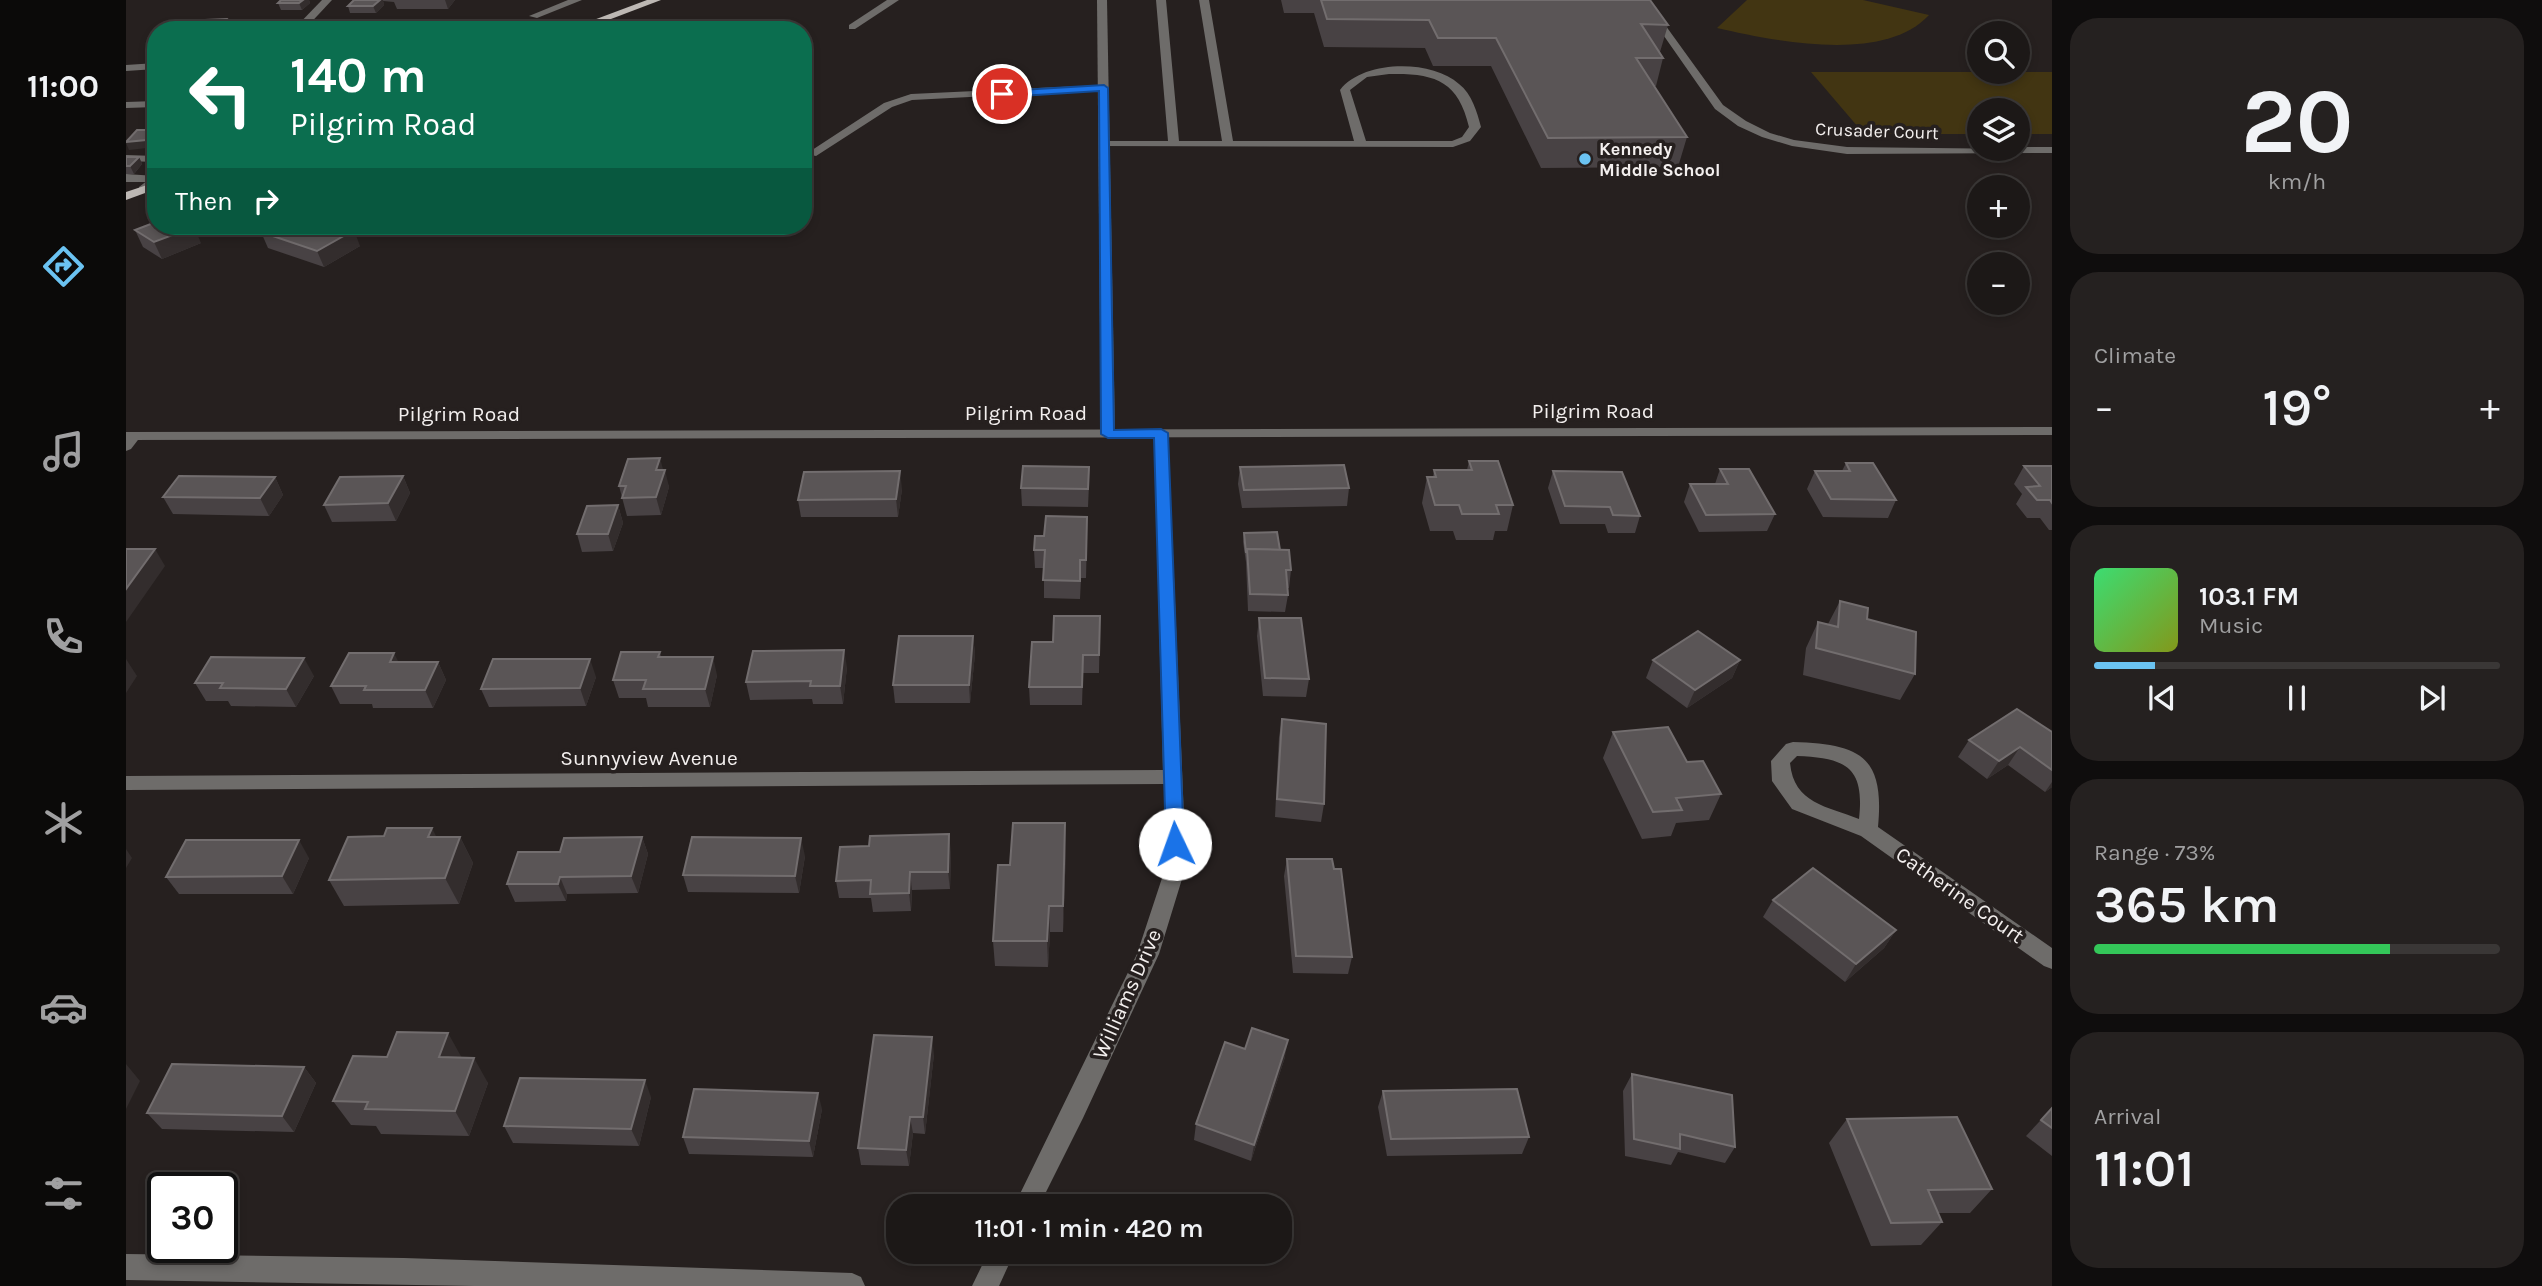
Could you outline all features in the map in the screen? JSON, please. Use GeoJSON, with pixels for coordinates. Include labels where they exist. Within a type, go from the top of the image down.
{"type":"FeatureCollection","features":[{"type":"Feature","properties":{"kind":"main road"},"geometry":{"type":"LineString","coordinates":[[597,21],[656,0]]}},
{"type":"Feature","properties":{"kind":"main road"},"geometry":{"type":"LineString","coordinates":[[126,196],[147,187]]}},
{"type":"Feature","properties":{"kind":"street"},"geometry":{"type":"LineString","coordinates":[[307,21],[327,0]]}},
{"type":"Feature","properties":{"kind":"street"},"geometry":{"type":"LineString","coordinates":[[534,16],[577,0]]}},
{"type":"Feature","properties":{"kind":"street"},"geometry":{"type":"LineString","coordinates":[[852,27],[894,0]]}},
{"type":"Feature","properties":{"kind":"street"},"geometry":{"type":"LineString","coordinates":[[1102,0],[1108,434]]}},
{"type":"Feature","properties":{"kind":"street"},"geometry":{"type":"LineString","coordinates":[[1161,0],[1174,144]]}},
{"type":"Feature","properties":{"kind":"street"},"geometry":{"type":"LineString","coordinates":[[1204,0],[1228,144]]}},
{"type":"Feature","properties":{"kind":"street","name":"Crusader Court"},"geometry":{"type":"LineString","coordinates":[[1639,0],[1660,24],[1719,107],[1732,118],[1763,133],[1796,144],[1835,150],[2052,150]]}},
{"type":"Feature","properties":{"kind":"street"},"geometry":{"type":"LineString","coordinates":[[126,68],[147,67]]}},
{"type":"Feature","properties":{"kind":"street"},"geometry":{"type":"LineString","coordinates":[[1104,144],[1174,144],[1228,144],[1361,144],[1452,144],[1466,139],[1475,127],[1472,113],[1459,88],[1447,79],[1427,74],[1383,71],[1366,74],[1353,81],[1345,90],[1361,144]]}},
{"type":"Feature","properties":{"kind":"street"},"geometry":{"type":"LineString","coordinates":[[812,154],[888,105],[911,97],[1104,88]]}},
{"type":"Feature","properties":{"kind":"street"},"geometry":{"type":"LineString","coordinates":[[126,104],[147,104]]}},
{"type":"Feature","properties":{"kind":"street"},"geometry":{"type":"LineString","coordinates":[[126,158],[147,159]]}},
{"type":"Feature","properties":{"kind":"street"},"geometry":{"type":"LineString","coordinates":[[126,178],[147,179]]}},
{"type":"Feature","properties":{"kind":"street","name":"Pilgrim Road"},"geometry":{"type":"LineString","coordinates":[[129,440],[1161,433],[2052,431]]}},
{"type":"Feature","properties":{"kind":"street","name":"Williams Drive"},"geometry":{"type":"LineString","coordinates":[[1032,1194],[1148,954],[1176,866],[1161,433]]}},
{"type":"Feature","properties":{"kind":"street","name":"Catherine Court"},"geometry":{"type":"LineString","coordinates":[[1868,830],[1873,798],[1868,776],[1853,759],[1819,749],[1793,749],[1780,761],[1782,781],[1799,804],[1868,830],[2052,960]]}},
{"type":"Feature","properties":{"kind":"street","name":"Sunnyview Avenue"},"geometry":{"type":"LineString","coordinates":[[126,783],[1172,778]]}},
{"type":"Feature","properties":{"kind":"street"},"geometry":{"type":"LineString","coordinates":[[985,1286],[996,1264]]}},
{"type":"Feature","properties":{"kind":"street"},"geometry":{"type":"LineString","coordinates":[[126,1267],[404,1271],[852,1286]]}},
{"type":"Feature","properties":{"kind":"shaded area"},"geometry":{"type":"Polygon","coordinates":[[[1747,0],[1863,0],[1929,15],[1909,30],[1885,40],[1857,44],[1797,43],[1717,28],[1747,0]]]}},
{"type":"Feature","properties":{"kind":"shaded area"},"geometry":{"type":"Polygon","coordinates":[[[1811,72],[1967,72],[1967,84],[2030,84],[2030,72],[2052,72],[2052,134],[2030,134],[2030,98],[1967,98],[1967,134],[1864,134],[1811,72]]]}},
{"type":"Feature","properties":{"kind":"building"},"geometry":{"type":"Polygon","coordinates":[[[281,0],[303,0],[299,3],[278,3],[281,0]]]}},
{"type":"Feature","properties":{"kind":"building"},"geometry":{"type":"Polygon","coordinates":[[[354,0],[380,0],[373,6],[348,6],[354,0]]]}},
{"type":"Feature","properties":{"kind":"building"},"geometry":{"type":"Polygon","coordinates":[[[1321,0],[1650,0],[1668,25],[1641,24],[1663,58],[1636,58],[1687,137],[1548,138],[1496,38],[1438,38],[1429,20],[1327,19],[1321,0]]]}},
{"type":"Feature","properties":{"kind":"building"},"geometry":{"type":"Polygon","coordinates":[[[137,130],[147,130],[147,140],[126,142],[137,130]]]}},
{"type":"Feature","properties":{"kind":"building"},"geometry":{"type":"Polygon","coordinates":[[[126,157],[139,157],[130,166],[126,166],[126,157]]]}},
{"type":"Feature","properties":{"kind":"building"},"geometry":{"type":"Polygon","coordinates":[[[147,225],[147,235],[173,235],[154,242],[135,230],[147,225]]]}},
{"type":"Feature","properties":{"kind":"building"},"geometry":{"type":"Polygon","coordinates":[[[270,235],[345,235],[317,251],[270,235]]]}},
{"type":"Feature","properties":{"kind":"building"},"geometry":{"type":"Polygon","coordinates":[[[660,458],[656,470],[665,470],[656,497],[622,498],[626,486],[619,486],[628,459],[660,458]]]}},
{"type":"Feature","properties":{"kind":"building"},"geometry":{"type":"Polygon","coordinates":[[[1469,461],[1498,461],[1513,505],[1496,505],[1499,514],[1462,514],[1459,505],[1435,505],[1427,477],[1436,477],[1434,470],[1472,470],[1469,461]]]}},
{"type":"Feature","properties":{"kind":"building"},"geometry":{"type":"Polygon","coordinates":[[[1846,463],[1873,463],[1896,500],[1831,499],[1815,471],[1850,471],[1846,463]]]}},
{"type":"Feature","properties":{"kind":"building"},"geometry":{"type":"Polygon","coordinates":[[[1344,465],[1349,488],[1244,490],[1240,467],[1344,465]]]}},
{"type":"Feature","properties":{"kind":"building"},"geometry":{"type":"Polygon","coordinates":[[[1023,466],[1089,467],[1088,489],[1021,488],[1023,466]]]}},
{"type":"Feature","properties":{"kind":"building"},"geometry":{"type":"Polygon","coordinates":[[[2024,466],[2052,466],[2052,503],[2050,500],[2037,500],[2026,487],[2040,486],[2024,466]]]}},
{"type":"Feature","properties":{"kind":"building"},"geometry":{"type":"Polygon","coordinates":[[[1720,469],[1749,469],[1775,514],[1706,515],[1690,484],[1728,484],[1720,469]]]}},
{"type":"Feature","properties":{"kind":"building"},"geometry":{"type":"Polygon","coordinates":[[[900,471],[896,499],[798,500],[804,472],[900,471]]]}},
{"type":"Feature","properties":{"kind":"building"},"geometry":{"type":"Polygon","coordinates":[[[1553,471],[1622,472],[1640,516],[1613,515],[1610,507],[1565,506],[1553,471]]]}},
{"type":"Feature","properties":{"kind":"building"},"geometry":{"type":"Polygon","coordinates":[[[179,476],[275,477],[260,498],[163,497],[179,476]]]}},
{"type":"Feature","properties":{"kind":"building"},"geometry":{"type":"Polygon","coordinates":[[[403,476],[388,503],[324,505],[340,477],[403,476]]]}},
{"type":"Feature","properties":{"kind":"building"},"geometry":{"type":"Polygon","coordinates":[[[618,505],[608,534],[577,534],[587,506],[618,505]]]}},
{"type":"Feature","properties":{"kind":"building"},"geometry":{"type":"Polygon","coordinates":[[[1046,516],[1087,517],[1086,560],[1080,560],[1080,581],[1043,580],[1045,550],[1034,550],[1035,536],[1044,536],[1046,516]]]}},
{"type":"Feature","properties":{"kind":"building"},"geometry":{"type":"Polygon","coordinates":[[[1277,532],[1280,550],[1247,549],[1246,553],[1244,533],[1277,532]]]}},
{"type":"Feature","properties":{"kind":"building"},"geometry":{"type":"Polygon","coordinates":[[[126,549],[155,549],[126,589],[126,549]]]}},
{"type":"Feature","properties":{"kind":"building"},"geometry":{"type":"Polygon","coordinates":[[[1247,549],[1289,550],[1291,570],[1286,570],[1288,595],[1250,594],[1247,549]]]}},
{"type":"Feature","properties":{"kind":"building"},"geometry":{"type":"Polygon","coordinates":[[[1840,601],[1868,608],[1867,619],[1916,632],[1915,674],[1816,648],[1818,622],[1838,627],[1840,601]]]}},
{"type":"Feature","properties":{"kind":"building"},"geometry":{"type":"Polygon","coordinates":[[[1054,616],[1100,616],[1099,655],[1083,655],[1082,687],[1029,687],[1032,642],[1053,642],[1054,616]]]}},
{"type":"Feature","properties":{"kind":"building"},"geometry":{"type":"Polygon","coordinates":[[[1259,618],[1301,618],[1309,679],[1265,678],[1259,618]]]}},
{"type":"Feature","properties":{"kind":"building"},"geometry":{"type":"Polygon","coordinates":[[[1698,631],[1740,660],[1695,690],[1653,660],[1698,631]]]}},
{"type":"Feature","properties":{"kind":"building"},"geometry":{"type":"Polygon","coordinates":[[[899,636],[973,636],[969,685],[893,685],[899,636]]]}},
{"type":"Feature","properties":{"kind":"building"},"geometry":{"type":"Polygon","coordinates":[[[844,650],[840,686],[810,686],[811,681],[746,682],[753,651],[844,650]]]}},
{"type":"Feature","properties":{"kind":"building"},"geometry":{"type":"Polygon","coordinates":[[[621,652],[660,652],[658,657],[713,657],[705,689],[643,689],[646,680],[613,680],[621,652]]]}},
{"type":"Feature","properties":{"kind":"building"},"geometry":{"type":"Polygon","coordinates":[[[349,653],[394,653],[390,662],[438,662],[425,690],[364,690],[366,686],[331,686],[349,653]]]}},
{"type":"Feature","properties":{"kind":"building"},"geometry":{"type":"Polygon","coordinates":[[[211,657],[304,658],[286,689],[220,688],[223,683],[195,683],[211,657]]]}},
{"type":"Feature","properties":{"kind":"building"},"geometry":{"type":"Polygon","coordinates":[[[493,659],[590,659],[580,688],[481,689],[493,659]]]}},
{"type":"Feature","properties":{"kind":"building"},"geometry":{"type":"Polygon","coordinates":[[[2017,709],[2052,732],[2052,770],[2020,747],[1999,761],[1969,740],[2017,709]]]}},
{"type":"Feature","properties":{"kind":"building"},"geometry":{"type":"Polygon","coordinates":[[[1282,719],[1326,724],[1324,804],[1277,799],[1282,719]]]}},
{"type":"Feature","properties":{"kind":"building"},"geometry":{"type":"Polygon","coordinates":[[[1668,727],[1687,762],[1703,761],[1721,794],[1676,798],[1682,810],[1653,812],[1613,732],[1668,727]]]}},
{"type":"Feature","properties":{"kind":"building"},"geometry":{"type":"Polygon","coordinates":[[[1013,823],[1065,823],[1063,906],[1049,906],[1047,941],[993,941],[998,865],[1010,865],[1013,823]]]}},
{"type":"Feature","properties":{"kind":"building"},"geometry":{"type":"Polygon","coordinates":[[[387,828],[432,828],[428,837],[460,837],[445,878],[329,880],[348,837],[384,836],[387,828]]]}},
{"type":"Feature","properties":{"kind":"building"},"geometry":{"type":"Polygon","coordinates":[[[949,834],[948,872],[910,872],[909,893],[870,894],[871,880],[836,881],[840,847],[869,846],[870,836],[949,834]]]}},
{"type":"Feature","properties":{"kind":"building"},"geometry":{"type":"Polygon","coordinates":[[[642,837],[631,876],[560,877],[558,884],[507,884],[518,852],[560,852],[564,838],[642,837]]]}},
{"type":"Feature","properties":{"kind":"building"},"geometry":{"type":"Polygon","coordinates":[[[692,837],[801,838],[795,876],[683,875],[692,837]]]}},
{"type":"Feature","properties":{"kind":"building"},"geometry":{"type":"Polygon","coordinates":[[[186,840],[299,840],[282,876],[166,877],[186,840]]]}},
{"type":"Feature","properties":{"kind":"building"},"geometry":{"type":"Polygon","coordinates":[[[1287,859],[1332,859],[1334,869],[1341,869],[1352,957],[1296,956],[1287,859]]]}},
{"type":"Feature","properties":{"kind":"building"},"geometry":{"type":"Polygon","coordinates":[[[1813,868],[1896,930],[1856,964],[1773,900],[1813,868]]]}},
{"type":"Feature","properties":{"kind":"building"},"geometry":{"type":"Polygon","coordinates":[[[1252,1028],[1288,1040],[1254,1145],[1196,1124],[1225,1042],[1245,1049],[1252,1028]]]}},
{"type":"Feature","properties":{"kind":"building"},"geometry":{"type":"Polygon","coordinates":[[[397,1032],[448,1033],[439,1057],[474,1058],[455,1111],[365,1109],[368,1102],[333,1101],[353,1056],[387,1057],[397,1032]]]}},
{"type":"Feature","properties":{"kind":"building"},"geometry":{"type":"Polygon","coordinates":[[[874,1035],[932,1037],[923,1117],[910,1117],[906,1150],[858,1148],[874,1035]]]}},
{"type":"Feature","properties":{"kind":"building"},"geometry":{"type":"Polygon","coordinates":[[[172,1064],[304,1067],[282,1116],[147,1113],[172,1064]]]}},
{"type":"Feature","properties":{"kind":"building"},"geometry":{"type":"Polygon","coordinates":[[[1632,1074],[1732,1095],[1735,1147],[1680,1134],[1680,1149],[1634,1139],[1632,1074]]]}},
{"type":"Feature","properties":{"kind":"building"},"geometry":{"type":"Polygon","coordinates":[[[520,1078],[645,1080],[631,1129],[504,1126],[520,1078]]]}},
{"type":"Feature","properties":{"kind":"building"},"geometry":{"type":"Polygon","coordinates":[[[694,1089],[818,1093],[809,1141],[683,1137],[694,1089]]]}},
{"type":"Feature","properties":{"kind":"building"},"geometry":{"type":"Polygon","coordinates":[[[1517,1089],[1529,1137],[1391,1139],[1383,1091],[1517,1089]]]}},
{"type":"Feature","properties":{"kind":"building"},"geometry":{"type":"Polygon","coordinates":[[[2052,1108],[2052,1128],[2041,1120],[2052,1108]]]}},
{"type":"Feature","properties":{"kind":"building"},"geometry":{"type":"Polygon","coordinates":[[[1957,1117],[1992,1189],[1928,1190],[1942,1222],[1891,1223],[1847,1119],[1957,1117]]]}},
{"type":"Feature","properties":{"kind":"place","name":"Kennedy Middle School"},"geometry":{"type":"Point","coordinates":[1585,159]}},
{"type":"Feature","properties":{"kind":"route"},"geometry":{"type":"LineString","coordinates":[[1002,94],[1104,88],[1108,434],[1161,433],[1175,844]]}}]}
